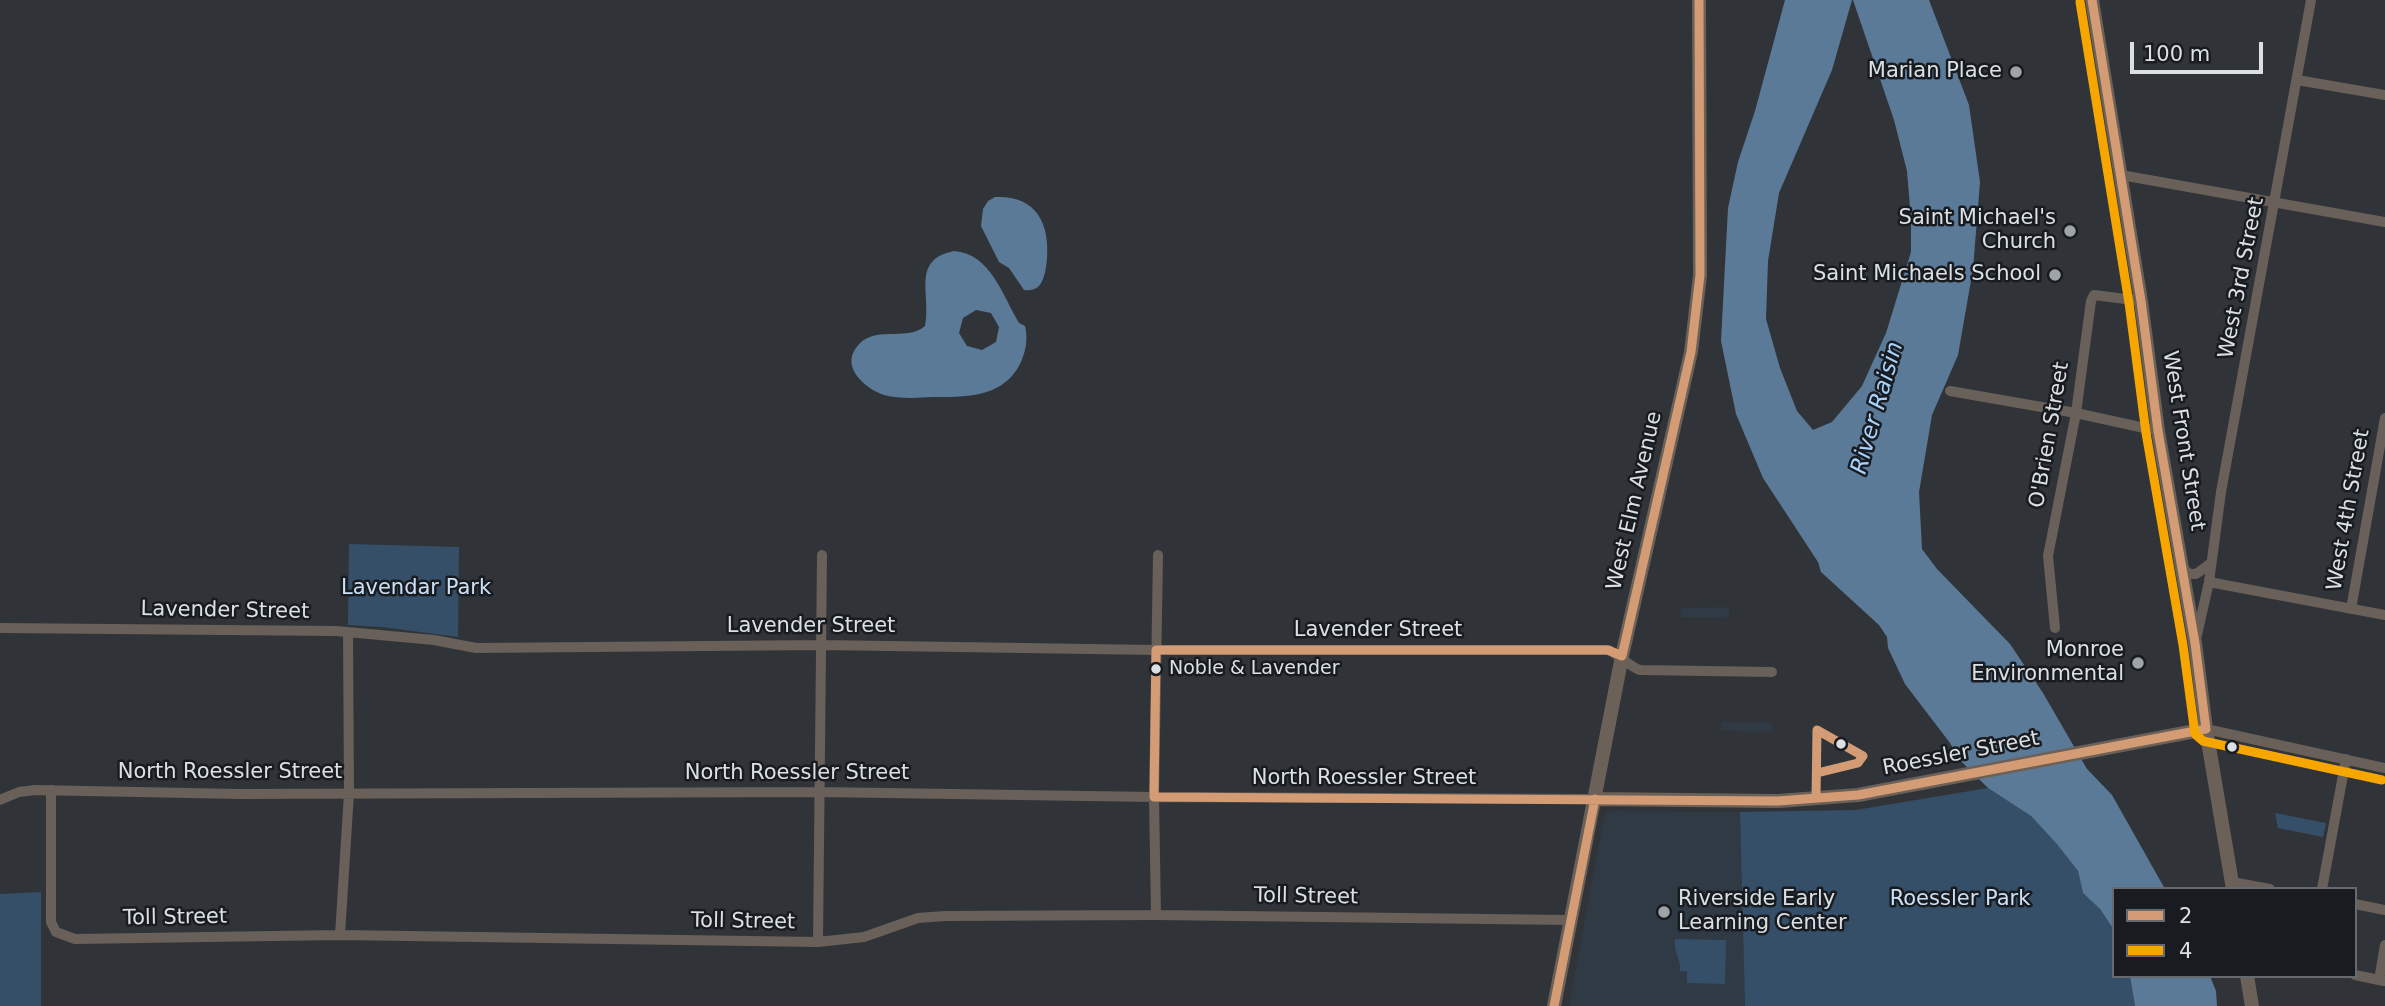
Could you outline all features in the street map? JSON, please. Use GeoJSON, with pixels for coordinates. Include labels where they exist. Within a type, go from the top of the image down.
{"type":"FeatureCollection","features":[{"type":"Feature","properties":{"kind":"street","name":"West Elm Avenue"},"geometry":{"type":"LineString","coordinates":[[1554,1006],[1622,656],[1691,352],[1700,275],[1699,0]]}},
{"type":"Feature","properties":{"kind":"street","name":"West Front Street"},"geometry":{"type":"LineString","coordinates":[[2092,0],[2141,301],[2158,431],[2233,885]]}},
{"type":"Feature","properties":{"kind":"street","name":"West 3rd Street"},"geometry":{"type":"LineString","coordinates":[[2195,643],[2209,582],[2221,492],[2311,0]]}},
{"type":"Feature","properties":{"kind":"street"},"geometry":{"type":"LineString","coordinates":[[2297,80],[2385,95]]}},
{"type":"Feature","properties":{"kind":"street"},"geometry":{"type":"LineString","coordinates":[[2121,176],[2385,222]]}},
{"type":"Feature","properties":{"kind":"street","name":"O'Brien Street"},"geometry":{"type":"LineString","coordinates":[[2055,628],[2048,555],[2076,413],[2091,301],[2094,295],[2141,301]]}},
{"type":"Feature","properties":{"kind":"street"},"geometry":{"type":"LineString","coordinates":[[1950,391],[2076,413],[2158,431]]}},
{"type":"Feature","properties":{"kind":"street","name":"West 4th Street"},"geometry":{"type":"LineString","coordinates":[[2351,609],[2385,418]]}},
{"type":"Feature","properties":{"kind":"street"},"geometry":{"type":"LineString","coordinates":[[818,942],[822,555]]}},
{"type":"Feature","properties":{"kind":"street"},"geometry":{"type":"LineString","coordinates":[[1156,915],[1154,797],[1158,555]]}},
{"type":"Feature","properties":{"kind":"street"},"geometry":{"type":"LineString","coordinates":[[2182,568],[2196,575],[2211,563]]}},
{"type":"Feature","properties":{"kind":"street"},"geometry":{"type":"LineString","coordinates":[[2209,582],[2385,615]]}},
{"type":"Feature","properties":{"kind":"street","name":"Lavender Street"},"geometry":{"type":"LineString","coordinates":[[0,628],[348,632],[434,640],[476,648],[822,645],[1156,650],[1608,650],[1622,656],[1634,668],[1640,670],[1772,672]]}},
{"type":"Feature","properties":{"kind":"street"},"geometry":{"type":"LineString","coordinates":[[341,935],[349,793],[348,632]]}},
{"type":"Feature","properties":{"kind":"street"},"geometry":{"type":"LineString","coordinates":[[2206,729],[2385,768]]}},
{"type":"Feature","properties":{"kind":"street","name":"Roessler Street"},"geometry":{"type":"LineString","coordinates":[[1595,799],[1779,801],[1858,795],[2206,729]]}},
{"type":"Feature","properties":{"kind":"street"},"geometry":{"type":"LineString","coordinates":[[2322,887],[2346,759]]}},
{"type":"Feature","properties":{"kind":"street","name":"North Roessler Street"},"geometry":{"type":"LineString","coordinates":[[0,800],[19,792],[51,790],[349,793],[819,792],[1595,799]]}},
{"type":"Feature","properties":{"kind":"street","name":"Toll Street"},"geometry":{"type":"LineString","coordinates":[[51,790],[51,922],[56,932],[75,939],[341,935],[818,942],[864,937],[918,918],[1156,915],[1570,920]]}},
{"type":"Feature","properties":{"kind":"street"},"geometry":{"type":"LineString","coordinates":[[2233,885],[2252,887]]}},
{"type":"Feature","properties":{"kind":"street"},"geometry":{"type":"LineString","coordinates":[[2357,904],[2385,910]]}},
{"type":"Feature","properties":{"kind":"street"},"geometry":{"type":"LineString","coordinates":[[2357,975],[2382,980],[2385,945]]}},
{"type":"Feature","properties":{"kind":"street"},"geometry":{"type":"LineString","coordinates":[[2247,978],[2252,1006]]}},
{"type":"Feature","properties":{"kind":"shaded area"},"geometry":{"type":"Polygon","coordinates":[[[1729,607],[1729,618],[1681,617],[1680,608],[1729,607]]]}},
{"type":"Feature","properties":{"kind":"shaded area"},"geometry":{"type":"Polygon","coordinates":[[[1721,722],[1772,722],[1772,732],[1721,731],[1721,722]]]}},
{"type":"Feature","properties":{"kind":"shaded area","name":"Riverside Early Learning Center"},"geometry":{"type":"Polygon","coordinates":[[[1740,812],[1745,1006],[1569,1006],[1603,822],[1606,813],[1740,812]]]}},
{"type":"Feature","properties":{"kind":"green space","name":"Lavendar Park"},"geometry":{"type":"Polygon","coordinates":[[[349,544],[459,547],[458,637],[348,625],[349,544]]]}},
{"type":"Feature","properties":{"kind":"green space","name":"Roessler Park"},"geometry":{"type":"Polygon","coordinates":[[[1988,788],[2031,816],[2078,871],[2083,893],[2100,909],[2112,927],[2112,978],[2130,978],[2135,1006],[1745,1006],[1740,812],[1856,810],[1988,788]]]}},
{"type":"Feature","properties":{"kind":"green space"},"geometry":{"type":"Polygon","coordinates":[[[2275,813],[2326,823],[2323,837],[2278,828],[2275,813]]]}},
{"type":"Feature","properties":{"kind":"green space"},"geometry":{"type":"Polygon","coordinates":[[[41,892],[41,1006],[0,1006],[0,894],[41,892]]]}},
{"type":"Feature","properties":{"kind":"green space"},"geometry":{"type":"Polygon","coordinates":[[[1675,939],[1726,940],[1725,984],[1687,983],[1687,971],[1680,971],[1675,939]]]}},
{"type":"Feature","properties":{"kind":"water","name":"River Raisin"},"geometry":{"type":"Polygon","coordinates":[[[1785,0],[1852,0],[1832,70],[1779,193],[1768,261],[1766,319],[1780,368],[1797,411],[1813,430],[1832,422],[1862,386],[1886,333],[1911,252],[1907,171],[1894,120],[1853,0],[1929,0],[1969,105],[1980,182],[1973,269],[1958,355],[1932,415],[1919,492],[1922,549],[1937,569],[2010,644],[2043,693],[2087,769],[2112,795],[2164,887],[2112,887],[2112,927],[2100,909],[2083,893],[2078,871],[2056,843],[2031,816],[1988,788],[1959,759],[1905,684],[1888,648],[1887,637],[1879,625],[1821,572],[1818,562],[1763,478],[1736,414],[1721,341],[1728,208],[1738,162],[1755,111],[1785,0]]]}},
{"type":"Feature","properties":{"kind":"water"},"geometry":{"type":"Polygon","coordinates":[[[995,197],[1021,201],[1038,214],[1043,223],[1047,246],[1046,266],[1041,283],[1034,289],[1024,290],[1009,268],[999,262],[981,226],[983,209],[988,201],[995,197]]]}},
{"type":"Feature","properties":{"kind":"water"},"geometry":{"type":"Polygon","coordinates":[[[954,251],[967,254],[986,268],[994,278],[1019,323],[1025,326],[1026,344],[1021,362],[1005,383],[983,393],[958,397],[908,398],[877,392],[858,377],[852,356],[856,348],[871,336],[909,333],[925,326],[927,271],[932,262],[954,251]],[[976,310],[963,318],[959,333],[967,346],[982,350],[996,342],[999,327],[991,313],[976,310]]]}},
{"type":"Feature","properties":{"kind":"water"},"geometry":{"type":"Polygon","coordinates":[[[2130,978],[2211,978],[2216,991],[2217,1006],[2135,1006],[2130,978]]]}},
{"type":"Feature","properties":{"kind":"transit line","name":"2"},"geometry":{"type":"LineString","coordinates":[[1699,0],[1700,275],[1691,352],[1622,656],[1608,650],[1156,650],[1154,797],[1778,801],[1858,795],[2206,729],[2195,643],[2158,431],[2141,301],[2092,0]]}},
{"type":"Feature","properties":{"kind":"transit line","name":"4"},"geometry":{"type":"LineString","coordinates":[[2080,2],[2195,734],[2203,741],[2382,780]]}},
{"type":"Feature","properties":{"kind":"transit line","name":"2"},"geometry":{"type":"LineString","coordinates":[[1816,798],[1817,730],[1863,756],[1858,763],[1817,773]]}},
{"type":"Feature","properties":{"kind":"transit line","name":"2"},"geometry":{"type":"LineString","coordinates":[[1554,1006],[1595,799]]}},
{"type":"Feature","properties":{"kind":"place","name":"Marian Place"},"geometry":{"type":"Point","coordinates":[2016,72]}},
{"type":"Feature","properties":{"kind":"place","name":"Saint Michael's Church"},"geometry":{"type":"Point","coordinates":[2070,231]}},
{"type":"Feature","properties":{"kind":"place","name":"Saint Michaels School"},"geometry":{"type":"Point","coordinates":[2055,275]}},
{"type":"Feature","properties":{"kind":"place","name":"Monroe Environmental"},"geometry":{"type":"Point","coordinates":[2138,663]}},
{"type":"Feature","properties":{"kind":"place","name":"Noble & Lavender"},"geometry":{"type":"Point","coordinates":[1156,669]}},
{"type":"Feature","properties":{"kind":"place","name":"Riverside Early Learning Center"},"geometry":{"type":"Point","coordinates":[1664,912]}}]}
